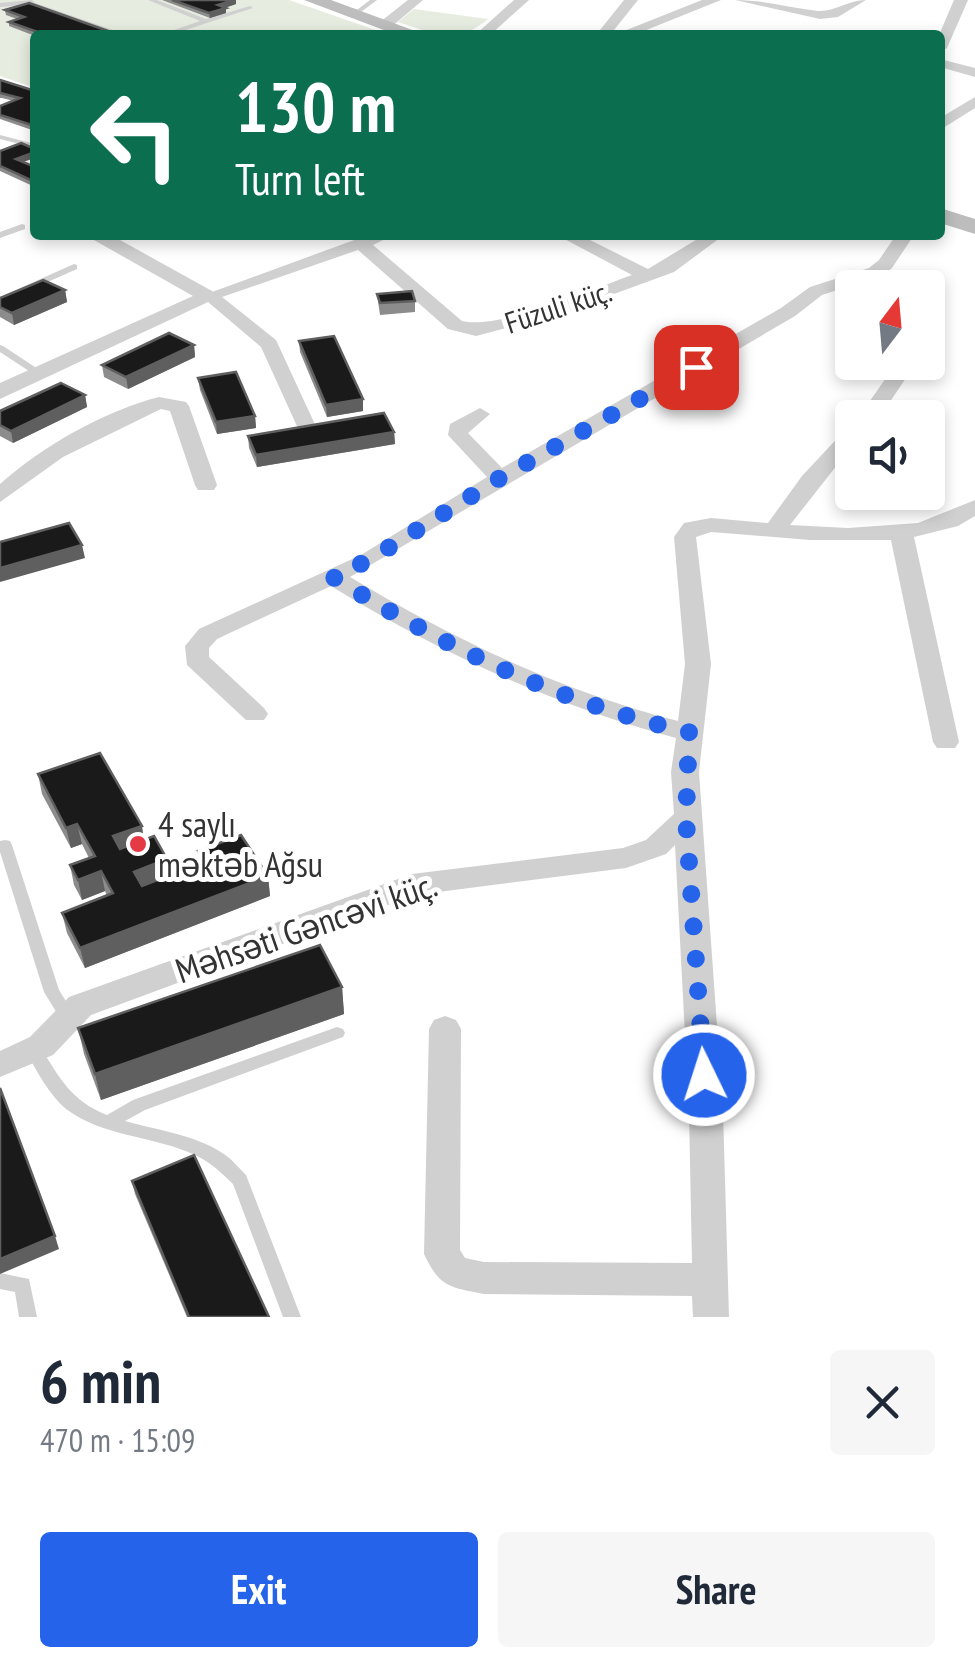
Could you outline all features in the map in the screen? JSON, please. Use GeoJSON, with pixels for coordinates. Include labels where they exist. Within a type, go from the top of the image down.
{"type":"FeatureCollection","features":[{"type":"Feature","properties":{"kind":"main road"},"geometry":{"type":"LineString","coordinates":[[312,0],[400,30]]}},
{"type":"Feature","properties":{"kind":"main road"},"geometry":{"type":"LineString","coordinates":[[945,217],[975,227]]}},
{"type":"Feature","properties":{"kind":"street"},"geometry":{"type":"LineString","coordinates":[[385,25],[416,0]]}},
{"type":"Feature","properties":{"kind":"street"},"geometry":{"type":"LineString","coordinates":[[488,30],[522,0]]}},
{"type":"Feature","properties":{"kind":"street"},"geometry":{"type":"LineString","coordinates":[[607,30],[631,0]]}},
{"type":"Feature","properties":{"kind":"street"},"geometry":{"type":"LineString","coordinates":[[633,30],[714,0]]}},
{"type":"Feature","properties":{"kind":"street"},"geometry":{"type":"LineString","coordinates":[[742,0],[804,13],[833,14],[842,19],[834,30]]}},
{"type":"Feature","properties":{"kind":"street"},"geometry":{"type":"LineString","coordinates":[[833,14],[859,0]]}},
{"type":"Feature","properties":{"kind":"street"},"geometry":{"type":"LineString","coordinates":[[945,37],[961,0]]}},
{"type":"Feature","properties":{"kind":"street"},"geometry":{"type":"LineString","coordinates":[[945,64],[975,73]]}},
{"type":"Feature","properties":{"kind":"street"},"geometry":{"type":"LineString","coordinates":[[945,121],[975,101]]}},
{"type":"Feature","properties":{"kind":"street"},"geometry":{"type":"LineString","coordinates":[[105,240],[218,294],[268,344],[316,429],[280,436]]}},
{"type":"Feature","properties":{"kind":"street"},"geometry":{"type":"LineString","coordinates":[[0,392],[218,294],[366,240]]}},
{"type":"Feature","properties":{"kind":"street"},"geometry":{"type":"LineString","coordinates":[[576,240],[648,276]]}},
{"type":"Feature","properties":{"kind":"street","name":"Füzuli küç."},"geometry":{"type":"LineString","coordinates":[[359,242],[384,268],[464,330],[498,326],[648,276],[668,268],[708,240]]}},
{"type":"Feature","properties":{"kind":"street"},"geometry":{"type":"LineString","coordinates":[[881,270],[902,240]]}},
{"type":"Feature","properties":{"kind":"street"},"geometry":{"type":"LineString","coordinates":[[255,714],[196,659],[198,646],[219,627],[369,560],[500,478],[788,312],[816,291],[835,288]]}},
{"type":"Feature","properties":{"kind":"street"},"geometry":{"type":"LineString","coordinates":[[0,495],[28,468],[64,444],[170,402],[179,406],[206,486]]}},
{"type":"Feature","properties":{"kind":"street"},"geometry":{"type":"LineString","coordinates":[[480,414],[456,428],[458,435],[500,478]]}},
{"type":"Feature","properties":{"kind":"street"},"geometry":{"type":"LineString","coordinates":[[776,528],[835,453]]}},
{"type":"Feature","properties":{"kind":"street"},"geometry":{"type":"LineString","coordinates":[[711,1317],[706,1111],[686,819],[689,732],[698,664],[685,538],[692,528],[711,525],[901,532],[934,526],[975,507]]}},
{"type":"Feature","properties":{"kind":"street"},"geometry":{"type":"LineString","coordinates":[[901,532],[946,742]]}},
{"type":"Feature","properties":{"kind":"street"},"geometry":{"type":"LineString","coordinates":[[333,577],[409,624],[496,666],[601,709],[689,732]]}},
{"type":"Feature","properties":{"kind":"street","name":"Məhsəti Gəncəvi küç."},"geometry":{"type":"LineString","coordinates":[[34,1052],[66,1014],[412,885],[626,858],[656,847],[686,819]]}},
{"type":"Feature","properties":{"kind":"street"},"geometry":{"type":"LineString","coordinates":[[446,1029],[442,1254],[454,1272],[484,1278],[710,1280]]}},
{"type":"Feature","properties":{"kind":"street"},"geometry":{"type":"LineString","coordinates":[[0,1064],[34,1052]]}},
{"type":"Feature","properties":{"kind":"lane"},"geometry":{"type":"LineString","coordinates":[[0,6],[42,0]]}},
{"type":"Feature","properties":{"kind":"lane"},"geometry":{"type":"LineString","coordinates":[[150,0],[207,22]]}},
{"type":"Feature","properties":{"kind":"lane"},"geometry":{"type":"LineString","coordinates":[[355,14],[374,0]]}},
{"type":"Feature","properties":{"kind":"lane"},"geometry":{"type":"LineString","coordinates":[[28,2],[106,30]]}},
{"type":"Feature","properties":{"kind":"lane"},"geometry":{"type":"LineString","coordinates":[[180,30],[250,8]]}},
{"type":"Feature","properties":{"kind":"lane"},"geometry":{"type":"LineString","coordinates":[[0,137],[30,145]]}},
{"type":"Feature","properties":{"kind":"lane"},"geometry":{"type":"LineString","coordinates":[[0,235],[22,227]]}},
{"type":"Feature","properties":{"kind":"lane"},"geometry":{"type":"LineString","coordinates":[[0,300],[74,267]]}},
{"type":"Feature","properties":{"kind":"lane"},"geometry":{"type":"LineString","coordinates":[[0,348],[39,374]]}},
{"type":"Feature","properties":{"kind":"lane"},"geometry":{"type":"LineString","coordinates":[[4,846],[52,992],[66,1014]]}},
{"type":"Feature","properties":{"kind":"lane"},"geometry":{"type":"LineString","coordinates":[[110,1122],[139,1105],[337,1033]]}},
{"type":"Feature","properties":{"kind":"lane"},"geometry":{"type":"LineString","coordinates":[[34,1052],[70,1103],[110,1122],[200,1148],[226,1162],[240,1180],[292,1317]]}},
{"type":"Feature","properties":{"kind":"lane"},"geometry":{"type":"LineString","coordinates":[[0,1281],[23,1285],[28,1317]]}},
{"type":"Feature","properties":{"kind":"shaded area"},"geometry":{"type":"Polygon","coordinates":[[[0,0],[289,0],[376,30],[30,30],[30,86],[0,76],[0,0]]]}},
{"type":"Feature","properties":{"kind":"shaded area"},"geometry":{"type":"Polygon","coordinates":[[[414,9],[488,19],[472,30],[423,30],[398,22],[414,9]]]}},
{"type":"Feature","properties":{"kind":"building"},"geometry":{"type":"Polygon","coordinates":[[[172,0],[235,0],[218,5],[226,8],[209,13],[172,0]]]}},
{"type":"Feature","properties":{"kind":"building"},"geometry":{"type":"Polygon","coordinates":[[[29,3],[105,30],[32,30],[9,22],[24,17],[5,10],[29,3]]]}},
{"type":"Feature","properties":{"kind":"building"},"geometry":{"type":"Polygon","coordinates":[[[0,80],[30,89],[30,124],[0,115],[0,106],[20,98],[0,93],[0,80]]]}},
{"type":"Feature","properties":{"kind":"building"},"geometry":{"type":"Polygon","coordinates":[[[21,143],[30,147],[30,154],[16,159],[30,165],[30,180],[0,166],[0,151],[21,143]]]}},
{"type":"Feature","properties":{"kind":"building"},"geometry":{"type":"Polygon","coordinates":[[[43,280],[65,290],[12,313],[0,307],[0,298],[43,280]]]}},
{"type":"Feature","properties":{"kind":"building"},"geometry":{"type":"Polygon","coordinates":[[[412,291],[415,301],[380,303],[377,294],[412,291]]]}},
{"type":"Feature","properties":{"kind":"building"},"geometry":{"type":"Polygon","coordinates":[[[169,333],[194,345],[126,377],[102,365],[169,333]]]}},
{"type":"Feature","properties":{"kind":"building"},"geometry":{"type":"Polygon","coordinates":[[[334,336],[363,399],[326,405],[299,341],[334,336]]]}},
{"type":"Feature","properties":{"kind":"building"},"geometry":{"type":"Polygon","coordinates":[[[236,372],[255,416],[216,422],[198,378],[236,372]]]}},
{"type":"Feature","properties":{"kind":"building"},"geometry":{"type":"Polygon","coordinates":[[[61,383],[85,395],[11,431],[0,425],[0,411],[61,383]]]}},
{"type":"Feature","properties":{"kind":"building"},"geometry":{"type":"Polygon","coordinates":[[[384,413],[394,432],[256,455],[248,436],[384,413]]]}},
{"type":"Feature","properties":{"kind":"building"},"geometry":{"type":"Polygon","coordinates":[[[69,523],[82,545],[0,568],[0,542],[69,523]]]}},
{"type":"Feature","properties":{"kind":"building"},"geometry":{"type":"Polygon","coordinates":[[[100,753],[142,826],[113,836],[120,849],[154,836],[167,859],[134,872],[142,886],[204,862],[198,851],[241,835],[268,876],[80,948],[62,913],[113,893],[101,871],[78,880],[70,865],[95,856],[77,824],[66,828],[38,774],[100,753]]]}},
{"type":"Feature","properties":{"kind":"building"},"geometry":{"type":"Polygon","coordinates":[[[320,945],[342,987],[95,1074],[78,1028],[320,945]]]}},
{"type":"Feature","properties":{"kind":"building"},"geometry":{"type":"Polygon","coordinates":[[[0,1088],[55,1236],[0,1259],[0,1088]]]}},
{"type":"Feature","properties":{"kind":"building"},"geometry":{"type":"Polygon","coordinates":[[[194,1155],[269,1317],[189,1317],[132,1181],[194,1155]]]}},
{"type":"Feature","properties":{"kind":"place","name":"4 saylı məktəb Ağsu"},"geometry":{"type":"Point","coordinates":[138,844]}},
{"type":"Feature","properties":{"kind":"route"},"geometry":{"type":"LineString","coordinates":[[696,367],[500,478],[369,560],[333,577],[409,624],[496,666],[601,709],[689,732],[686,819],[704,1075]]}}]}
